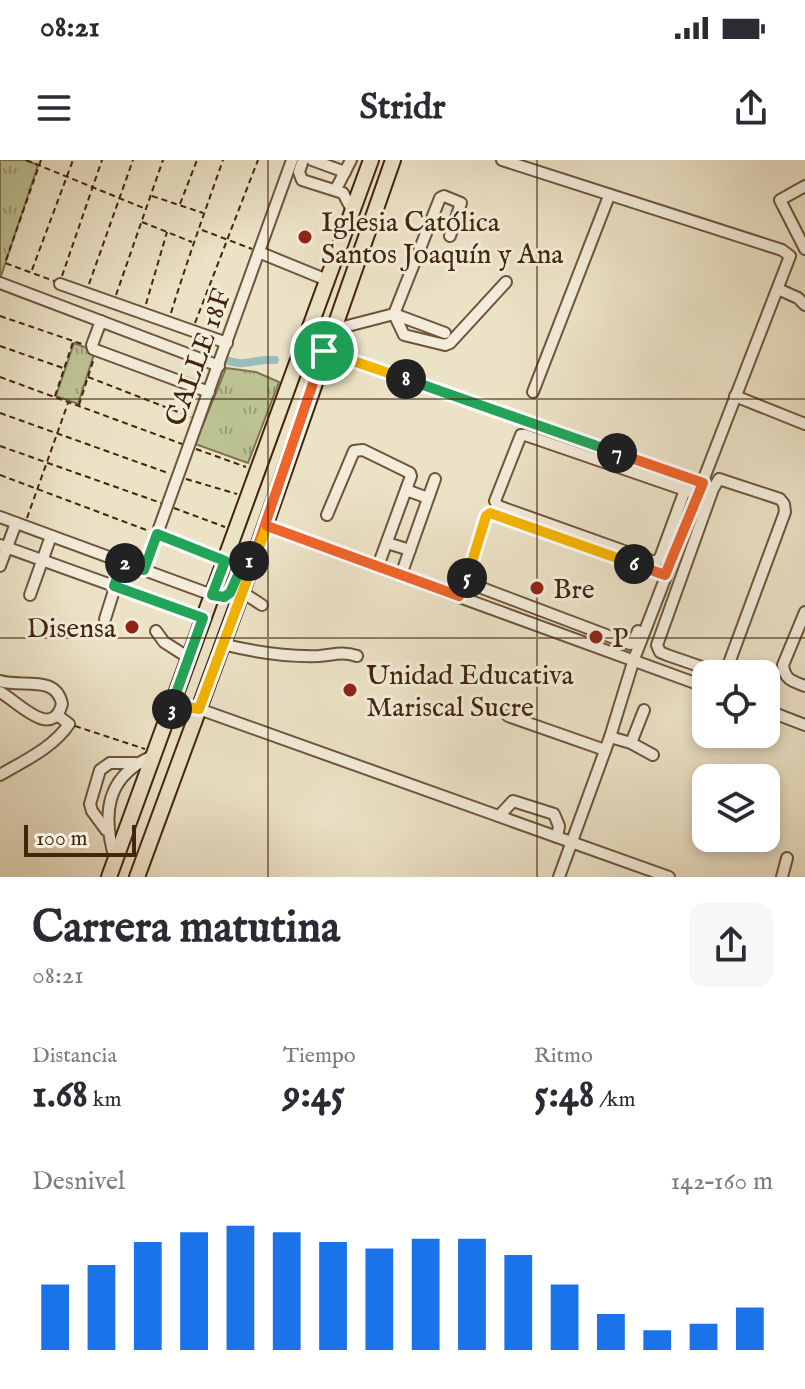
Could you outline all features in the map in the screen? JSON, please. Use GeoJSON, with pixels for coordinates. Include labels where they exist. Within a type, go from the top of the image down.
{"type":"FeatureCollection","features":[{"type":"Feature","properties":{"kind":"main road"},"geometry":{"type":"LineString","coordinates":[[109,877],[371,160]]}},
{"type":"Feature","properties":{"kind":"main road"},"geometry":{"type":"LineString","coordinates":[[137,877],[242,592],[393,160]]}},
{"type":"Feature","properties":{"kind":"main road"},"geometry":{"type":"LineString","coordinates":[[212,595],[227,595],[255,554]]}},
{"type":"Feature","properties":{"kind":"street","name":"CALLE 18F"},"geometry":{"type":"LineString","coordinates":[[144,570],[261,253],[292,160]]}},
{"type":"Feature","properties":{"kind":"street"},"geometry":{"type":"LineString","coordinates":[[303,160],[299,172],[302,180],[355,180],[365,175]]}},
{"type":"Feature","properties":{"kind":"street"},"geometry":{"type":"LineString","coordinates":[[312,160],[341,180]]}},
{"type":"Feature","properties":{"kind":"street"},"geometry":{"type":"LineString","coordinates":[[351,160],[341,180],[343,193],[352,210]]}},
{"type":"Feature","properties":{"kind":"street"},"geometry":{"type":"LineString","coordinates":[[466,582],[633,643],[699,495],[790,256],[782,250],[502,160]]}},
{"type":"Feature","properties":{"kind":"street"},"geometry":{"type":"LineString","coordinates":[[805,186],[780,200],[805,249]]}},
{"type":"Feature","properties":{"kind":"street"},"geometry":{"type":"LineString","coordinates":[[394,314],[440,198],[444,196],[461,203],[450,236]]}},
{"type":"Feature","properties":{"kind":"street"},"geometry":{"type":"LineString","coordinates":[[533,392],[609,196]]}},
{"type":"Feature","properties":{"kind":"street"},"geometry":{"type":"LineString","coordinates":[[261,253],[327,280]]}},
{"type":"Feature","properties":{"kind":"street"},"geometry":{"type":"LineString","coordinates":[[394,314],[407,337],[445,345],[506,282]]}},
{"type":"Feature","properties":{"kind":"street"},"geometry":{"type":"LineString","coordinates":[[0,283],[219,366]]}},
{"type":"Feature","properties":{"kind":"street"},"geometry":{"type":"LineString","coordinates":[[60,284],[227,343]]}},
{"type":"Feature","properties":{"kind":"street"},"geometry":{"type":"LineString","coordinates":[[778,289],[798,298],[805,305]]}},
{"type":"Feature","properties":{"kind":"street"},"geometry":{"type":"LineString","coordinates":[[332,330],[394,314],[445,333]]}},
{"type":"Feature","properties":{"kind":"street"},"geometry":{"type":"LineString","coordinates":[[101,321],[94,349],[209,392]]}},
{"type":"Feature","properties":{"kind":"street"},"geometry":{"type":"LineString","coordinates":[[324,351],[703,483]]}},
{"type":"Feature","properties":{"kind":"street"},"geometry":{"type":"LineString","coordinates":[[735,396],[805,424]]}},
{"type":"Feature","properties":{"kind":"street"},"geometry":{"type":"LineString","coordinates":[[685,490],[660,558],[655,562],[498,506],[495,501],[521,435],[685,490],[699,495]]}},
{"type":"Feature","properties":{"kind":"street"},"geometry":{"type":"LineString","coordinates":[[327,515],[354,451],[363,450],[410,473],[378,566]]}},
{"type":"Feature","properties":{"kind":"street"},"geometry":{"type":"LineString","coordinates":[[401,575],[435,479]]}},
{"type":"Feature","properties":{"kind":"street"},"geometry":{"type":"LineString","coordinates":[[719,479],[780,499],[785,512],[723,674],[660,652],[657,645],[719,479]]}},
{"type":"Feature","properties":{"kind":"street"},"geometry":{"type":"LineString","coordinates":[[406,490],[428,498]]}},
{"type":"Feature","properties":{"kind":"street"},"geometry":{"type":"LineString","coordinates":[[459,596],[486,516],[490,513],[662,574]]}},
{"type":"Feature","properties":{"kind":"street"},"geometry":{"type":"LineString","coordinates":[[0,517],[212,595]]}},
{"type":"Feature","properties":{"kind":"street"},"geometry":{"type":"LineString","coordinates":[[0,566],[4,546],[20,524]]}},
{"type":"Feature","properties":{"kind":"street"},"geometry":{"type":"LineString","coordinates":[[265,526],[692,682]]}},
{"type":"Feature","properties":{"kind":"street"},"geometry":{"type":"LineString","coordinates":[[30,595],[51,536]]}},
{"type":"Feature","properties":{"kind":"street"},"geometry":{"type":"LineString","coordinates":[[387,543],[410,550]]}},
{"type":"Feature","properties":{"kind":"street"},"geometry":{"type":"LineString","coordinates":[[4,546],[203,618]]}},
{"type":"Feature","properties":{"kind":"street"},"geometry":{"type":"LineString","coordinates":[[105,619],[123,562]]}},
{"type":"Feature","properties":{"kind":"street"},"geometry":{"type":"LineString","coordinates":[[559,877],[610,737],[662,574]]}},
{"type":"Feature","properties":{"kind":"street"},"geometry":{"type":"LineString","coordinates":[[242,592],[262,605]]}},
{"type":"Feature","properties":{"kind":"street"},"geometry":{"type":"LineString","coordinates":[[805,612],[783,665],[784,674],[789,680],[805,686]]}},
{"type":"Feature","properties":{"kind":"street"},"geometry":{"type":"LineString","coordinates":[[156,631],[164,642],[189,658]]}},
{"type":"Feature","properties":{"kind":"street"},"geometry":{"type":"LineString","coordinates":[[222,644],[265,653],[321,656],[346,652],[357,656]]}},
{"type":"Feature","properties":{"kind":"street"},"geometry":{"type":"LineString","coordinates":[[0,681],[48,685],[60,697],[62,704],[57,715],[51,719],[38,719],[0,692]]}},
{"type":"Feature","properties":{"kind":"street"},"geometry":{"type":"LineString","coordinates":[[170,710],[184,706],[199,709],[669,877]]}},
{"type":"Feature","properties":{"kind":"street"},"geometry":{"type":"LineString","coordinates":[[631,743],[644,710]]}},
{"type":"Feature","properties":{"kind":"street"},"geometry":{"type":"LineString","coordinates":[[0,775],[63,734],[69,724],[57,715]]}},
{"type":"Feature","properties":{"kind":"street"},"geometry":{"type":"LineString","coordinates":[[780,715],[805,725]]}},
{"type":"Feature","properties":{"kind":"street"},"geometry":{"type":"LineString","coordinates":[[508,716],[605,750]]}},
{"type":"Feature","properties":{"kind":"street"},"geometry":{"type":"LineString","coordinates":[[610,737],[631,743],[653,755]]}},
{"type":"Feature","properties":{"kind":"street"},"geometry":{"type":"LineString","coordinates":[[115,859],[106,815],[124,773],[154,754]]}},
{"type":"Feature","properties":{"kind":"street"},"geometry":{"type":"LineString","coordinates":[[108,835],[90,804],[100,770],[110,763],[137,763]]}},
{"type":"Feature","properties":{"kind":"street"},"geometry":{"type":"LineString","coordinates":[[499,816],[513,801],[554,814],[559,826],[557,837]]}},
{"type":"Feature","properties":{"kind":"street"},"geometry":{"type":"LineString","coordinates":[[782,877],[787,858]]}},
{"type":"Feature","properties":{"kind":"path"},"geometry":{"type":"LineString","coordinates":[[26,160],[146,209]]}},
{"type":"Feature","properties":{"kind":"path"},"geometry":{"type":"LineString","coordinates":[[41,160],[5,263],[60,284],[102,160]]}},
{"type":"Feature","properties":{"kind":"path"},"geometry":{"type":"LineString","coordinates":[[32,271],[73,160]]}},
{"type":"Feature","properties":{"kind":"path"},"geometry":{"type":"LineString","coordinates":[[86,292],[133,160]]}},
{"type":"Feature","properties":{"kind":"path"},"geometry":{"type":"LineString","coordinates":[[113,303],[163,160]]}},
{"type":"Feature","properties":{"kind":"path"},"geometry":{"type":"LineString","coordinates":[[180,205],[197,160]]}},
{"type":"Feature","properties":{"kind":"path"},"geometry":{"type":"LineString","coordinates":[[168,321],[223,160]]}},
{"type":"Feature","properties":{"kind":"path"},"geometry":{"type":"LineString","coordinates":[[193,330],[258,160]]}},
{"type":"Feature","properties":{"kind":"path"},"geometry":{"type":"LineString","coordinates":[[150,196],[204,214]]}},
{"type":"Feature","properties":{"kind":"path"},"geometry":{"type":"LineString","coordinates":[[141,222],[193,242]]}},
{"type":"Feature","properties":{"kind":"path"},"geometry":{"type":"LineString","coordinates":[[200,230],[261,253]]}},
{"type":"Feature","properties":{"kind":"path"},"geometry":{"type":"LineString","coordinates":[[144,313],[167,232]]}},
{"type":"Feature","properties":{"kind":"path"},"geometry":{"type":"LineString","coordinates":[[0,316],[94,349],[78,406]]}},
{"type":"Feature","properties":{"kind":"path"},"geometry":{"type":"LineString","coordinates":[[54,397],[73,342]]}},
{"type":"Feature","properties":{"kind":"path"},"geometry":{"type":"LineString","coordinates":[[0,346],[63,368]]}},
{"type":"Feature","properties":{"kind":"path"},"geometry":{"type":"LineString","coordinates":[[0,377],[247,467]]}},
{"type":"Feature","properties":{"kind":"path"},"geometry":{"type":"LineString","coordinates":[[88,377],[199,419]]}},
{"type":"Feature","properties":{"kind":"path"},"geometry":{"type":"LineString","coordinates":[[20,524],[37,489],[68,402]]}},
{"type":"Feature","properties":{"kind":"path"},"geometry":{"type":"LineString","coordinates":[[0,413],[178,477],[238,494]]}},
{"type":"Feature","properties":{"kind":"path"},"geometry":{"type":"LineString","coordinates":[[0,446],[236,531]]}},
{"type":"Feature","properties":{"kind":"path"},"geometry":{"type":"LineString","coordinates":[[0,475],[225,561]]}},
{"type":"Feature","properties":{"kind":"path"},"geometry":{"type":"LineString","coordinates":[[80,728],[154,754]]}},
{"type":"Feature","properties":{"kind":"green space"},"geometry":{"type":"Polygon","coordinates":[[[0,160],[25,160],[38,165],[0,279],[0,160]]]}},
{"type":"Feature","properties":{"kind":"green space"},"geometry":{"type":"Polygon","coordinates":[[[74,343],[95,351],[78,404],[56,396],[74,343]]]}},
{"type":"Feature","properties":{"kind":"green space"},"geometry":{"type":"Polygon","coordinates":[[[226,368],[256,372],[279,382],[248,463],[195,444],[226,368]]]}},
{"type":"Feature","properties":{"kind":"waterway"},"geometry":{"type":"LineString","coordinates":[[226,360],[239,363],[275,360]]}},
{"type":"Feature","properties":{"kind":"place","name":"Iglesia Católica Santos Joaquín y Ana"},"geometry":{"type":"Point","coordinates":[305,237]}},
{"type":"Feature","properties":{"kind":"place","name":"Bre"},"geometry":{"type":"Point","coordinates":[537,588]}},
{"type":"Feature","properties":{"kind":"place","name":"Disensa"},"geometry":{"type":"Point","coordinates":[132,627]}},
{"type":"Feature","properties":{"kind":"place","name":"P"},"geometry":{"type":"Point","coordinates":[596,637]}},
{"type":"Feature","properties":{"kind":"place","name":"Unidad Educativa Mariscal Sucre"},"geometry":{"type":"Point","coordinates":[350,690]}},
{"type":"Feature","properties":{"kind":"route"},"geometry":{"type":"LineString","coordinates":[[324,351],[703,483],[665,575],[488,513],[459,596],[265,526],[242,592],[199,709],[184,706],[170,710],[203,618],[114,586],[123,562],[144,570],[157,534],[225,561],[212,595],[224,597],[230,593],[238,575],[255,554],[324,351]]}}]}
